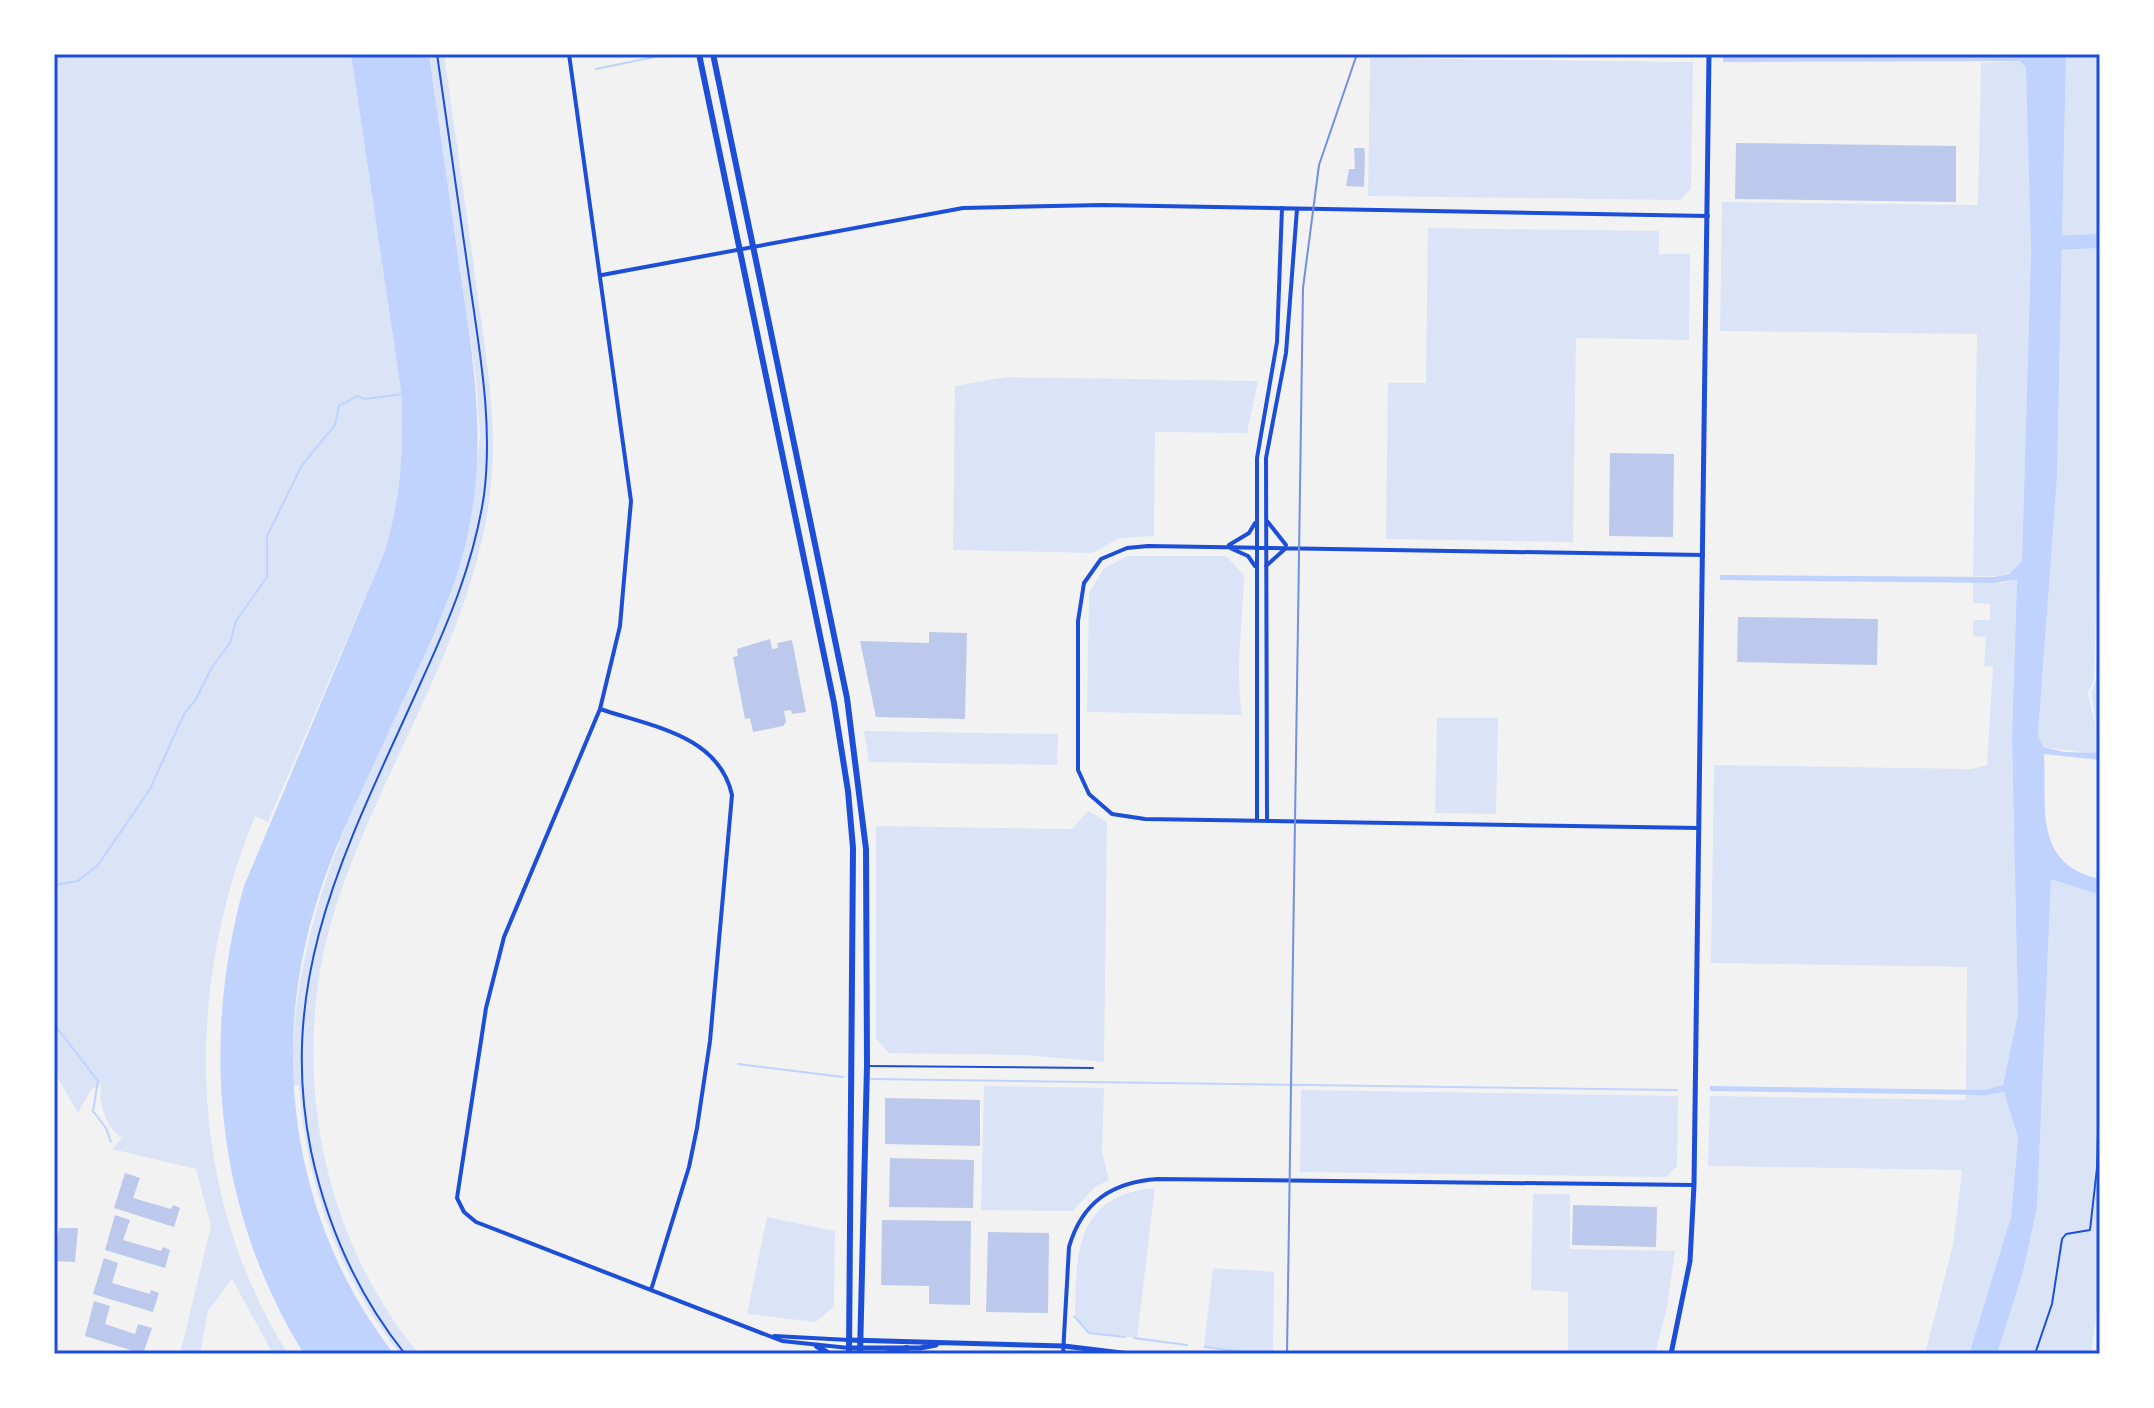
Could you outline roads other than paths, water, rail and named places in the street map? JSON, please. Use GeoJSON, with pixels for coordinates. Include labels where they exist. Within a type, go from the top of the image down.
{"type":"FeatureCollection","features":[{"type":"Feature","properties":{"kind":"main road"},"geometry":{"type":"LineString","coordinates":[[699,54],[834,703],[848,791],[853,848],[849,1351]]}},
{"type":"Feature","properties":{"kind":"main road"},"geometry":{"type":"LineString","coordinates":[[713,54],[847,698],[860,782],[866,849],[867,1066],[860,1351]]}},
{"type":"Feature","properties":{"kind":"main road"},"geometry":{"type":"LineString","coordinates":[[849,1248],[861,1242],[865,1232]]}},
{"type":"Feature","properties":{"kind":"main road"},"geometry":{"type":"LineString","coordinates":[[817,1346],[829,1354]]}},
{"type":"Feature","properties":{"kind":"main road"},"geometry":{"type":"LineString","coordinates":[[885,1354],[907,1348]]}},
{"type":"Feature","properties":{"kind":"street"},"geometry":{"type":"LineString","coordinates":[[569,54],[631,501],[620,626],[600,709],[504,937],[486,1008],[457,1198],[464,1212],[476,1222],[782,1341],[849,1351],[937,1344],[1064,1346],[1130,1354]]}},
{"type":"Feature","properties":{"kind":"street"},"geometry":{"type":"LineString","coordinates":[[1671,1354],[1690,1261],[1694,1185],[1709,54]]}},
{"type":"Feature","properties":{"kind":"street"},"geometry":{"type":"LineString","coordinates":[[602,275],[753,250],[963,208],[1102,205],[1708,216]]}},
{"type":"Feature","properties":{"kind":"street"},"geometry":{"type":"LineString","coordinates":[[1257,821],[1257,458],[1277,342],[1282,208]]}},
{"type":"Feature","properties":{"kind":"street"},"geometry":{"type":"LineString","coordinates":[[1267,821],[1266,458],[1286,353],[1297,209]]}},
{"type":"Feature","properties":{"kind":"street"},"geometry":{"type":"LineString","coordinates":[[1266,520],[1288,547]]}},
{"type":"Feature","properties":{"kind":"street"},"geometry":{"type":"LineString","coordinates":[[1227,547],[1249,533],[1256,521]]}},
{"type":"Feature","properties":{"kind":"street"},"geometry":{"type":"LineString","coordinates":[[1699,828],[1145,819],[1112,814],[1089,794],[1078,770],[1078,621],[1084,583],[1101,559],[1127,548],[1265,546],[1703,555]]}},
{"type":"Feature","properties":{"kind":"street"},"geometry":{"type":"LineString","coordinates":[[1227,547],[1248,556],[1257,568]]}},
{"type":"Feature","properties":{"kind":"street"},"geometry":{"type":"LineString","coordinates":[[1265,567],[1288,547]]}},
{"type":"Feature","properties":{"kind":"street"},"geometry":{"type":"LineString","coordinates":[[600,709],[709,751],[729,778],[732,795],[710,1041],[696,1137],[651,1290]]}},
{"type":"Feature","properties":{"kind":"street"},"geometry":{"type":"LineString","coordinates":[[1063,1354],[1069,1247],[1073,1231],[1095,1200],[1119,1185],[1158,1179],[1694,1185]]}},
{"type":"Feature","properties":{"kind":"street"},"geometry":{"type":"LineString","coordinates":[[774,1336],[849,1340],[921,1339],[937,1344]]}},
{"type":"Feature","properties":{"kind":"lane"},"geometry":{"type":"LineString","coordinates":[[867,1066],[1093,1068]]}},
{"type":"Feature","properties":{"kind":"water"},"geometry":{"type":"Polygon","coordinates":[[[351,54],[429,54],[473,367],[477,463],[469,528],[455,580],[435,631],[332,857],[302,959],[294,1019],[293,1078],[300,1137],[313,1195],[333,1251],[360,1304],[394,1354],[304,1354],[274,1300],[251,1244],[235,1186],[224,1126],[220,1066],[222,1006],[230,946],[244,886],[384,553],[398,493],[401,391],[351,54]]]}},
{"type":"Feature","properties":{"kind":"water"},"geometry":{"type":"Polygon","coordinates":[[[1723,54],[2066,54],[2057,477],[2038,735],[2043,747],[2064,752],[2100,753],[2100,760],[2044,754],[2048,832],[2063,861],[2078,872],[2100,879],[2100,895],[2051,879],[2037,1208],[2023,1272],[1997,1354],[1969,1354],[2011,1217],[2018,1138],[2004,1092],[1986,1095],[1710,1091],[1710,1086],[1986,1090],[2003,1085],[2018,1014],[2012,737],[2017,579],[1994,583],[1720,580],[1720,575],[1994,577],[2009,574],[2022,561],[2031,251],[2026,67],[2020,61],[1723,62],[1723,54]]]}},
{"type":"Feature","properties":{"kind":"waterway"},"geometry":{"type":"LineString","coordinates":[[596,69],[669,54]]}},
{"type":"Feature","properties":{"kind":"waterway"},"geometry":{"type":"LineString","coordinates":[[1609,54],[1693,55]]}},
{"type":"Feature","properties":{"kind":"waterway"},"geometry":{"type":"LineString","coordinates":[[2049,243],[2100,241]]}},
{"type":"Feature","properties":{"kind":"waterway"},"geometry":{"type":"LineString","coordinates":[[54,885],[78,881],[98,865],[150,789],[185,712],[230,643],[236,621],[267,577],[267,536],[302,465],[335,425],[339,406],[357,396],[365,399],[403,394]]}},
{"type":"Feature","properties":{"kind":"waterway"},"geometry":{"type":"LineString","coordinates":[[54,1024],[98,1081],[93,1111],[106,1128],[111,1142]]}},
{"type":"Feature","properties":{"kind":"waterway"},"geometry":{"type":"LineString","coordinates":[[738,1064],[843,1077]]}},
{"type":"Feature","properties":{"kind":"waterway"},"geometry":{"type":"LineString","coordinates":[[871,1079],[1677,1090]]}},
{"type":"Feature","properties":{"kind":"waterway"},"geometry":{"type":"LineString","coordinates":[[1074,1316],[1089,1333],[1125,1337]]}},
{"type":"Feature","properties":{"kind":"waterway"},"geometry":{"type":"LineString","coordinates":[[1134,1338],[1187,1345]]}},
{"type":"Feature","properties":{"kind":"waterway"},"geometry":{"type":"LineString","coordinates":[[1205,1347],[1251,1353]]}},
{"type":"Feature","properties":{"kind":"railway"},"geometry":{"type":"LineString","coordinates":[[1287,1354],[1303,288],[1319,165],[1357,54]]}}]}
